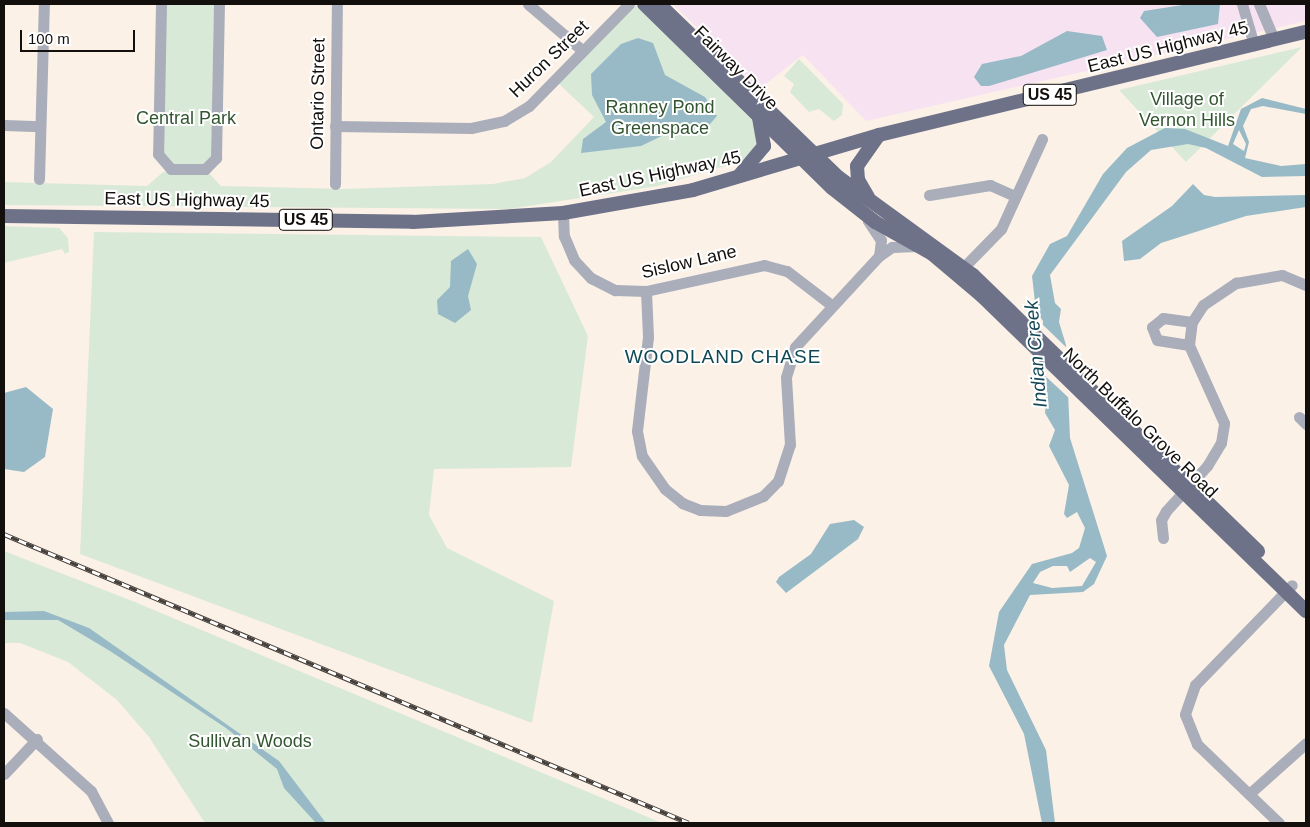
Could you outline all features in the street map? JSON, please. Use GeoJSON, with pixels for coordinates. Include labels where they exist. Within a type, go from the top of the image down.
{"type":"FeatureCollection","features":[{"type":"Feature","properties":{"kind":"main road","name":"Fairway Drive"},"geometry":{"type":"LineString","coordinates":[[644,4],[801,159]]}},
{"type":"Feature","properties":{"kind":"main road","name":"Fairway Drive"},"geometry":{"type":"LineString","coordinates":[[659,4],[814,154]]}},
{"type":"Feature","properties":{"kind":"main road","name":"East US Highway 45"},"geometry":{"type":"LineString","coordinates":[[4,216],[423,222],[563,213],[737,178],[879,136],[1306,32]]}},
{"type":"Feature","properties":{"kind":"main road"},"geometry":{"type":"LineString","coordinates":[[737,178],[764,146],[759,117]]}},
{"type":"Feature","properties":{"kind":"main road"},"geometry":{"type":"LineString","coordinates":[[879,136],[856,166],[866,194],[883,212]]}},
{"type":"Feature","properties":{"kind":"main road","name":"North Buffalo Grove Road"},"geometry":{"type":"LineString","coordinates":[[814,154],[883,212],[961,271],[1037,341],[1289,588],[1306,611]]}},
{"type":"Feature","properties":{"kind":"main road","name":"North Buffalo Grove Road"},"geometry":{"type":"LineString","coordinates":[[801,159],[842,196],[875,222],[961,271]]}},
{"type":"Feature","properties":{"kind":"main road","name":"North Buffalo Grove Road"},"geometry":{"type":"LineString","coordinates":[[1289,588],[1306,599]]}},
{"type":"Feature","properties":{"kind":"street"},"geometry":{"type":"LineString","coordinates":[[40,179],[44,4]]}},
{"type":"Feature","properties":{"kind":"street"},"geometry":{"type":"LineString","coordinates":[[161,4],[158,154],[171,169],[205,169],[216,158],[219,4]]}},
{"type":"Feature","properties":{"kind":"street","name":"Ontario Street"},"geometry":{"type":"LineString","coordinates":[[335,184],[337,4]]}},
{"type":"Feature","properties":{"kind":"street"},"geometry":{"type":"LineString","coordinates":[[528,4],[583,52]]}},
{"type":"Feature","properties":{"kind":"street","name":"Huron Street"},"geometry":{"type":"LineString","coordinates":[[335,126],[471,128],[504,121],[529,106],[629,4]]}},
{"type":"Feature","properties":{"kind":"street"},"geometry":{"type":"LineString","coordinates":[[1242,4],[1254,45]]}},
{"type":"Feature","properties":{"kind":"street"},"geometry":{"type":"LineString","coordinates":[[1259,4],[1274,39]]}},
{"type":"Feature","properties":{"kind":"street"},"geometry":{"type":"LineString","coordinates":[[4,125],[40,126]]}},
{"type":"Feature","properties":{"kind":"street"},"geometry":{"type":"LineString","coordinates":[[961,271],[995,237],[1042,139]]}},
{"type":"Feature","properties":{"kind":"street"},"geometry":{"type":"LineString","coordinates":[[929,195],[990,185],[1015,196]]}},
{"type":"Feature","properties":{"kind":"street"},"geometry":{"type":"LineString","coordinates":[[842,196],[849,208],[879,232],[879,256]]}},
{"type":"Feature","properties":{"kind":"street","name":"Sislow Lane"},"geometry":{"type":"LineString","coordinates":[[563,213],[567,248],[582,271],[616,290],[646,291],[764,265],[794,274],[830,304]]}},
{"type":"Feature","properties":{"kind":"street"},"geometry":{"type":"LineString","coordinates":[[646,291],[648,337],[637,431],[642,456],[665,489],[700,510],[738,509],[763,496],[778,481],[790,445],[786,377],[795,347],[830,304],[879,256],[892,247],[920,246]]}},
{"type":"Feature","properties":{"kind":"street"},"geometry":{"type":"LineString","coordinates":[[1163,538],[1161,520],[1221,443],[1224,423],[1190,345],[1192,322],[1202,305],[1236,283],[1282,274],[1306,285]]}},
{"type":"Feature","properties":{"kind":"street"},"geometry":{"type":"LineString","coordinates":[[1190,345],[1157,340],[1152,332],[1154,323],[1163,318],[1192,322]]}},
{"type":"Feature","properties":{"kind":"street"},"geometry":{"type":"LineString","coordinates":[[1279,823],[1192,737],[1186,703],[1195,685],[1289,588]]}},
{"type":"Feature","properties":{"kind":"street"},"geometry":{"type":"LineString","coordinates":[[4,713],[37,739],[97,797],[108,823]]}},
{"type":"Feature","properties":{"kind":"street"},"geometry":{"type":"LineString","coordinates":[[4,774],[37,739]]}},
{"type":"Feature","properties":{"kind":"street"},"geometry":{"type":"LineString","coordinates":[[1249,794],[1306,743]]}},
{"type":"Feature","properties":{"kind":"shaded area"},"geometry":{"type":"Polygon","coordinates":[[[673,4],[1306,4],[1306,21],[866,121],[803,55],[759,89],[673,4]]]}},
{"type":"Feature","properties":{"kind":"green space","name":"Central Park"},"geometry":{"type":"Polygon","coordinates":[[[163,4],[214,4],[211,156],[204,164],[169,164],[161,159],[163,4]]]}},
{"type":"Feature","properties":{"kind":"green space","name":"Ranney Pond Greenspace"},"geometry":{"type":"Polygon","coordinates":[[[635,5],[755,123],[759,138],[748,159],[658,186],[509,209],[4,205],[4,182],[147,186],[163,172],[208,172],[221,186],[344,189],[493,184],[525,178],[551,162],[594,117],[557,82],[635,5]]]}},
{"type":"Feature","properties":{"kind":"green space","name":"Village of Vernon Hills"},"geometry":{"type":"Polygon","coordinates":[[[1302,47],[1186,162],[1119,90],[1302,47]]]}},
{"type":"Feature","properties":{"kind":"green space"},"geometry":{"type":"Polygon","coordinates":[[[799,59],[843,104],[842,115],[834,121],[819,109],[809,112],[790,92],[794,84],[784,76],[799,59]]]}},
{"type":"Feature","properties":{"kind":"green space"},"geometry":{"type":"Polygon","coordinates":[[[4,226],[59,228],[68,238],[69,252],[65,254],[62,249],[4,263],[4,226]]]}},
{"type":"Feature","properties":{"kind":"green space"},"geometry":{"type":"Polygon","coordinates":[[[94,232],[541,237],[588,336],[571,467],[434,469],[429,515],[447,548],[554,601],[532,723],[80,554],[94,232]]]}},
{"type":"Feature","properties":{"kind":"green space","name":"Sullivan Woods"},"geometry":{"type":"Polygon","coordinates":[[[4,551],[130,600],[662,823],[205,823],[149,737],[117,700],[68,662],[20,643],[4,643],[4,551]]]}},
{"type":"Feature","properties":{"kind":"water"},"geometry":{"type":"Polygon","coordinates":[[[1189,4],[1220,4],[1218,24],[1157,37],[1140,18],[1144,11],[1189,4]]]}},
{"type":"Feature","properties":{"kind":"water"},"geometry":{"type":"Polygon","coordinates":[[[1067,31],[1102,36],[1107,50],[989,86],[981,86],[974,77],[982,64],[1021,56],[1067,31]]]}},
{"type":"Feature","properties":{"kind":"water"},"geometry":{"type":"Polygon","coordinates":[[[638,38],[653,43],[665,75],[705,97],[717,116],[703,132],[672,131],[641,146],[581,153],[583,139],[606,122],[592,95],[591,74],[621,44],[638,38]]]}},
{"type":"Feature","properties":{"kind":"water","name":"Indian Creek"},"geometry":{"type":"Polygon","coordinates":[[[1262,98],[1306,109],[1306,114],[1263,106],[1251,109],[1243,126],[1249,142],[1245,158],[1281,166],[1306,164],[1306,176],[1262,177],[1206,148],[1188,144],[1151,150],[1126,172],[1050,275],[1055,303],[1061,309],[1059,322],[1066,345],[1070,438],[1107,556],[1094,584],[1083,592],[1030,595],[1004,645],[1007,670],[1046,750],[1055,823],[1042,823],[1024,734],[989,666],[999,612],[1032,564],[1072,553],[1079,548],[1085,528],[1077,512],[1067,518],[1064,514],[1069,485],[1049,446],[1055,430],[1045,413],[1047,389],[1041,379],[1043,321],[1036,311],[1032,276],[1050,244],[1067,236],[1103,174],[1127,148],[1165,128],[1185,129],[1228,146],[1241,109],[1262,98]],[[1239,130],[1233,144],[1244,151],[1246,144],[1239,130]],[[1090,558],[1070,572],[1067,566],[1053,566],[1040,572],[1033,583],[1052,588],[1082,586],[1096,562],[1090,558]]]}},
{"type":"Feature","properties":{"kind":"water"},"geometry":{"type":"Polygon","coordinates":[[[1193,184],[1204,195],[1215,197],[1306,195],[1306,207],[1246,216],[1161,243],[1140,259],[1124,261],[1122,241],[1172,206],[1193,184]]]}},
{"type":"Feature","properties":{"kind":"water"},"geometry":{"type":"Polygon","coordinates":[[[468,249],[477,264],[468,296],[471,310],[455,323],[438,314],[437,300],[450,287],[451,261],[468,249]]]}},
{"type":"Feature","properties":{"kind":"water"},"geometry":{"type":"Polygon","coordinates":[[[26,387],[53,409],[45,457],[24,472],[4,469],[4,393],[26,387]]]}},
{"type":"Feature","properties":{"kind":"water"},"geometry":{"type":"Polygon","coordinates":[[[854,520],[864,527],[858,539],[786,593],[776,582],[779,577],[811,554],[830,524],[854,520]]]}},
{"type":"Feature","properties":{"kind":"water"},"geometry":{"type":"Polygon","coordinates":[[[44,611],[89,628],[279,761],[326,823],[316,823],[284,788],[277,769],[226,728],[110,651],[58,620],[4,620],[4,612],[44,611]]]}},
{"type":"Feature","properties":{"kind":"pier"},"geometry":{"type":"Polygon","coordinates":[[[1041,323],[1069,350],[1070,399],[1041,372],[1041,323]]]}},
{"type":"Feature","properties":{"kind":"railway"},"geometry":{"type":"LineString","coordinates":[[4,534],[689,823]]}},
{"type":"Feature","properties":{"kind":"district","name":"WOODLAND CHASE"},"geometry":{"type":"Point","coordinates":[723,357]}}]}
